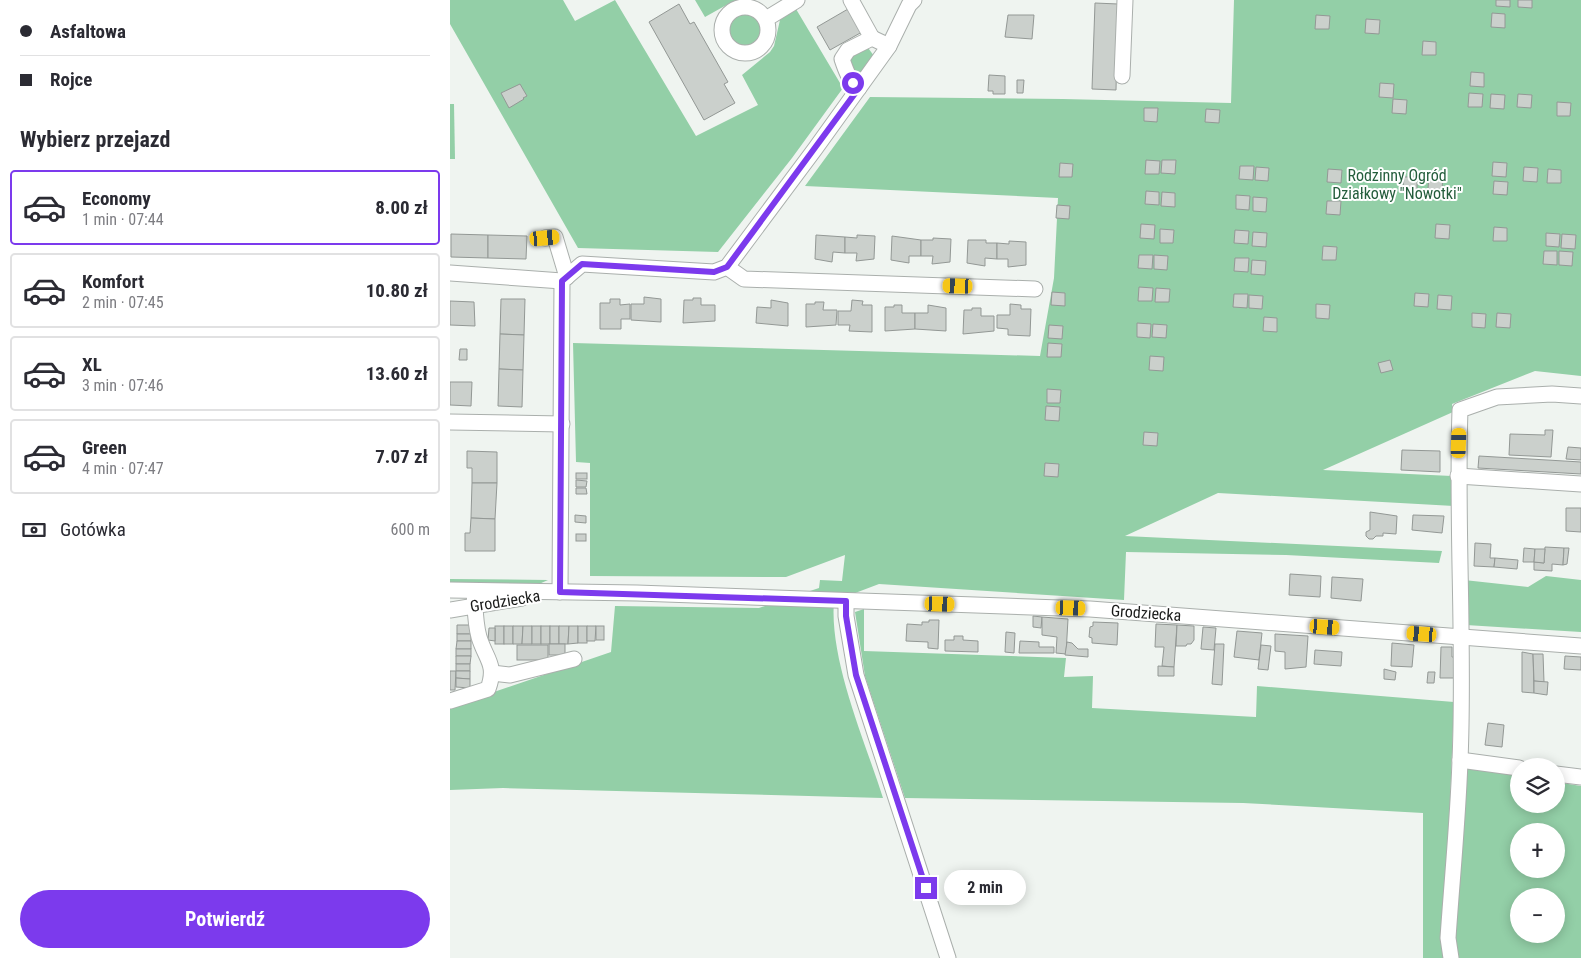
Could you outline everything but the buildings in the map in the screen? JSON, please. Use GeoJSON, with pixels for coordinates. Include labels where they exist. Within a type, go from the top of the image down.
{"type":"FeatureCollection","features":[{"type":"Feature","properties":{"kind":"street"},"geometry":{"type":"LineString","coordinates":[[766,19],[797,0]]}},
{"type":"Feature","properties":{"kind":"street"},"geometry":{"type":"LineString","coordinates":[[851,0],[872,38],[889,46]]}},
{"type":"Feature","properties":{"kind":"street"},"geometry":{"type":"LineString","coordinates":[[1122,76],[1125,0]]}},
{"type":"Feature","properties":{"kind":"street"},"geometry":{"type":"LineString","coordinates":[[450,273],[564,279],[582,264],[714,272],[727,267],[889,46],[910,2]]}},
{"type":"Feature","properties":{"kind":"street"},"geometry":{"type":"LineString","coordinates":[[859,88],[853,83],[847,73],[842,59],[848,50],[872,38]]}},
{"type":"Feature","properties":{"kind":"street"},"geometry":{"type":"LineString","coordinates":[[545,238],[556,237],[564,279],[560,592]]}},
{"type":"Feature","properties":{"kind":"street"},"geometry":{"type":"LineString","coordinates":[[727,267],[744,279],[1034,289]]}},
{"type":"Feature","properties":{"kind":"street"},"geometry":{"type":"LineString","coordinates":[[1451,958],[1448,938],[1460,760],[1462,637],[1458,476],[1460,410],[1497,397],[1552,394],[1581,396]]}},
{"type":"Feature","properties":{"kind":"street"},"geometry":{"type":"LineString","coordinates":[[450,422],[562,424]]}},
{"type":"Feature","properties":{"kind":"street"},"geometry":{"type":"LineString","coordinates":[[1458,476],[1581,484]]}},
{"type":"Feature","properties":{"kind":"street","name":"Grodziecka"},"geometry":{"type":"LineString","coordinates":[[450,590],[475,598]]}},
{"type":"Feature","properties":{"kind":"street","name":"Grodziecka"},"geometry":{"type":"LineString","coordinates":[[450,610],[475,598],[560,592],[846,601],[1090,609],[1581,646]]}},
{"type":"Feature","properties":{"kind":"street"},"geometry":{"type":"LineString","coordinates":[[450,701],[488,689],[492,673],[492,664],[478,635],[475,598]]}},
{"type":"Feature","properties":{"kind":"street"},"geometry":{"type":"LineString","coordinates":[[846,601],[851,676],[880,769],[948,958]]}},
{"type":"Feature","properties":{"kind":"street"},"geometry":{"type":"LineString","coordinates":[[492,673],[510,675],[574,659]]}},
{"type":"Feature","properties":{"kind":"street"},"geometry":{"type":"LineString","coordinates":[[1460,760],[1510,767]]}},
{"type":"Feature","properties":{"kind":"street"},"geometry":{"type":"LineString","coordinates":[[1565,775],[1581,777]]}},
{"type":"Feature","properties":{"kind":"green space"},"geometry":{"type":"Polygon","coordinates":[[[450,0],[563,0],[575,21],[615,0],[696,136],[758,105],[742,75],[770,52],[774,46],[780,20],[796,9],[843,88],[792,158],[718,252],[578,248],[450,24],[450,0]]]}},
{"type":"Feature","properties":{"kind":"green space"},"geometry":{"type":"Polygon","coordinates":[[[695,0],[739,0],[705,17],[695,0]]]}},
{"type":"Feature","properties":{"kind":"green space","name":"Rodzinny Ogród Działkowy \"Nowotki\""},"geometry":{"type":"Polygon","coordinates":[[[1234,0],[1581,0],[1581,376],[1535,371],[1452,404],[1453,412],[1323,470],[1452,476],[1454,506],[1218,493],[1125,536],[1442,551],[1439,563],[1286,555],[1126,552],[1124,600],[879,584],[834,601],[834,624],[837,649],[850,700],[883,798],[503,788],[450,790],[450,707],[611,652],[615,606],[759,608],[819,588],[820,580],[842,581],[845,555],[786,577],[590,576],[590,463],[576,462],[573,343],[1040,356],[1054,278],[1058,198],[805,186],[870,97],[1231,103],[1234,0]]]}},
{"type":"Feature","properties":{"kind":"green space"},"geometry":{"type":"Polygon","coordinates":[[[746,12],[753,13],[759,17],[763,23],[763,37],[759,43],[753,47],[746,48],[739,47],[733,43],[729,37],[728,30],[729,23],[733,17],[739,13],[746,12]]]}},
{"type":"Feature","properties":{"kind":"green space"},"geometry":{"type":"Polygon","coordinates":[[[866,45],[874,56],[859,77],[855,78],[848,61],[852,54],[866,45]]]}},
{"type":"Feature","properties":{"kind":"green space"},"geometry":{"type":"Polygon","coordinates":[[[450,104],[454,104],[455,159],[450,159],[450,104]]]}},
{"type":"Feature","properties":{"kind":"green space"},"geometry":{"type":"Polygon","coordinates":[[[1546,576],[1581,580],[1581,632],[1466,625],[1464,580],[1528,587],[1546,576]]]}},
{"type":"Feature","properties":{"kind":"green space"},"geometry":{"type":"Polygon","coordinates":[[[450,579],[548,580],[539,584],[450,582],[450,579]]]}},
{"type":"Feature","properties":{"kind":"green space"},"geometry":{"type":"Polygon","coordinates":[[[864,609],[864,651],[1066,658],[1064,677],[1093,676],[1092,708],[1256,717],[1257,686],[1454,702],[1446,905],[1446,958],[1423,958],[1423,813],[1243,803],[905,798],[865,676],[855,612],[864,609]]]}},
{"type":"Feature","properties":{"kind":"green space"},"geometry":{"type":"Polygon","coordinates":[[[1465,765],[1510,773],[1510,813],[1565,813],[1565,783],[1581,786],[1581,958],[1457,958],[1454,925],[1465,765]]]}},
{"type":"Feature","properties":{"kind":"route"},"geometry":{"type":"LineString","coordinates":[[853,83],[859,88],[727,267],[714,272],[582,264],[562,281],[560,592],[846,601],[846,616],[856,675],[926,888]]}}]}
